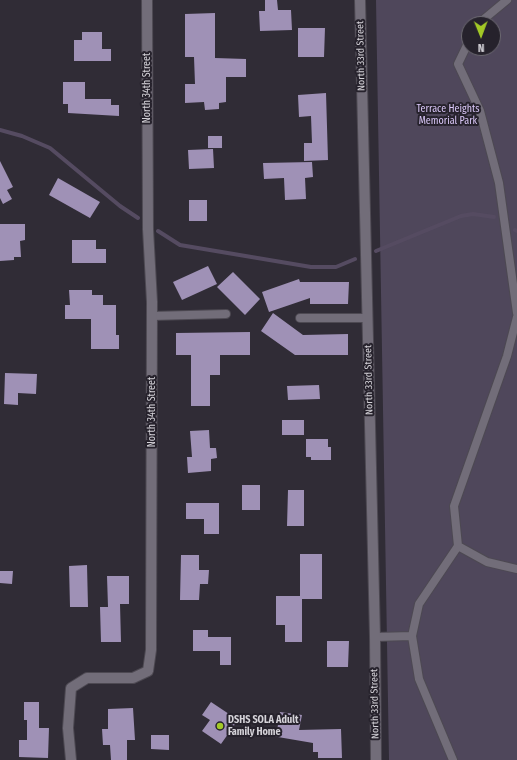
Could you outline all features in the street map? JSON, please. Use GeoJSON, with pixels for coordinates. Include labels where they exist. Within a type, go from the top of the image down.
{"type":"FeatureCollection","features":[{"type":"Feature","properties":{"kind":"street","name":"North 34th Street"},"geometry":{"type":"LineString","coordinates":[[71,760],[68,728],[71,688],[87,678],[133,678],[148,671],[151,650],[152,316],[148,229],[147,0]]}},
{"type":"Feature","properties":{"kind":"street","name":"North 33rd Street"},"geometry":{"type":"LineString","coordinates":[[360,0],[375,637],[376,760]]}},
{"type":"Feature","properties":{"kind":"lane"},"geometry":{"type":"LineString","coordinates":[[488,16],[507,0]]}},
{"type":"Feature","properties":{"kind":"lane"},"geometry":{"type":"LineString","coordinates":[[462,56],[458,64],[480,111],[500,183],[517,313]]}},
{"type":"Feature","properties":{"kind":"lane"},"geometry":{"type":"LineString","coordinates":[[152,316],[226,314]]}},
{"type":"Feature","properties":{"kind":"lane"},"geometry":{"type":"LineString","coordinates":[[453,760],[418,679],[412,636],[420,604],[458,546],[454,506],[507,356],[517,317]]}},
{"type":"Feature","properties":{"kind":"lane"},"geometry":{"type":"LineString","coordinates":[[300,318],[367,318]]}},
{"type":"Feature","properties":{"kind":"lane"},"geometry":{"type":"LineString","coordinates":[[458,546],[487,562],[517,569]]}},
{"type":"Feature","properties":{"kind":"lane"},"geometry":{"type":"LineString","coordinates":[[375,637],[412,636]]}},
{"type":"Feature","properties":{"kind":"green space","name":"Terrace Heights Memorial Park"},"geometry":{"type":"Polygon","coordinates":[[[376,0],[517,0],[517,760],[389,760],[376,0]]]}},
{"type":"Feature","properties":{"kind":"building"},"geometry":{"type":"Polygon","coordinates":[[[265,0],[277,0],[278,10],[291,10],[292,30],[260,31],[259,11],[265,11],[265,0]]]}},
{"type":"Feature","properties":{"kind":"building"},"geometry":{"type":"Polygon","coordinates":[[[215,13],[215,58],[246,59],[246,77],[226,77],[226,102],[219,103],[219,109],[205,110],[204,102],[185,103],[185,84],[195,84],[194,57],[185,57],[185,14],[215,13]]]}},
{"type":"Feature","properties":{"kind":"building"},"geometry":{"type":"Polygon","coordinates":[[[298,28],[325,28],[324,57],[298,57],[298,28]]]}},
{"type":"Feature","properties":{"kind":"building"},"geometry":{"type":"Polygon","coordinates":[[[82,32],[102,32],[102,49],[111,49],[111,61],[74,61],[74,40],[82,40],[82,32]]]}},
{"type":"Feature","properties":{"kind":"building"},"geometry":{"type":"Polygon","coordinates":[[[63,82],[85,82],[85,99],[111,99],[111,105],[119,105],[119,116],[68,113],[68,104],[63,104],[63,82]]]}},
{"type":"Feature","properties":{"kind":"building"},"geometry":{"type":"Polygon","coordinates":[[[326,93],[328,160],[304,161],[304,143],[312,143],[311,116],[299,117],[298,95],[326,93]]]}},
{"type":"Feature","properties":{"kind":"building"},"geometry":{"type":"Polygon","coordinates":[[[208,136],[222,136],[222,148],[208,148],[208,136]]]}},
{"type":"Feature","properties":{"kind":"building"},"geometry":{"type":"Polygon","coordinates":[[[213,149],[214,168],[189,169],[188,150],[213,149]]]}},
{"type":"Feature","properties":{"kind":"building"},"geometry":{"type":"Polygon","coordinates":[[[0,161],[13,187],[7,190],[12,199],[3,204],[0,198],[0,161]]]}},
{"type":"Feature","properties":{"kind":"building"},"geometry":{"type":"Polygon","coordinates":[[[312,162],[313,177],[305,178],[306,199],[285,200],[284,178],[264,179],[263,163],[312,162]]]}},
{"type":"Feature","properties":{"kind":"building"},"geometry":{"type":"Polygon","coordinates":[[[58,178],[100,202],[90,218],[49,195],[58,178]]]}},
{"type":"Feature","properties":{"kind":"building"},"geometry":{"type":"Polygon","coordinates":[[[189,200],[207,200],[207,221],[189,221],[189,200]]]}},
{"type":"Feature","properties":{"kind":"building"},"geometry":{"type":"Polygon","coordinates":[[[0,224],[25,224],[25,240],[20,241],[21,257],[14,257],[14,260],[0,261],[0,224]]]}},
{"type":"Feature","properties":{"kind":"building"},"geometry":{"type":"Polygon","coordinates":[[[72,240],[96,240],[96,249],[106,249],[106,263],[72,263],[72,240]]]}},
{"type":"Feature","properties":{"kind":"building"},"geometry":{"type":"Polygon","coordinates":[[[208,266],[217,284],[182,300],[173,282],[208,266]]]}},
{"type":"Feature","properties":{"kind":"building"},"geometry":{"type":"Polygon","coordinates":[[[233,272],[260,299],[245,315],[217,287],[233,272]]]}},
{"type":"Feature","properties":{"kind":"building"},"geometry":{"type":"Polygon","coordinates":[[[299,279],[300,282],[349,282],[348,304],[310,304],[310,298],[269,312],[262,292],[299,279]]]}},
{"type":"Feature","properties":{"kind":"building"},"geometry":{"type":"Polygon","coordinates":[[[69,290],[92,290],[92,295],[103,295],[103,305],[116,305],[116,335],[119,335],[119,349],[91,349],[91,319],[65,319],[65,305],[70,305],[69,290]]]}},
{"type":"Feature","properties":{"kind":"building"},"geometry":{"type":"Polygon","coordinates":[[[273,313],[303,335],[348,334],[348,355],[295,355],[261,331],[273,313]]]}},
{"type":"Feature","properties":{"kind":"building"},"geometry":{"type":"Polygon","coordinates":[[[250,332],[250,355],[220,355],[220,375],[210,375],[210,406],[191,406],[191,355],[176,355],[176,333],[250,332]]]}},
{"type":"Feature","properties":{"kind":"building"},"geometry":{"type":"Polygon","coordinates":[[[5,373],[37,374],[36,394],[18,393],[18,405],[4,404],[5,373]]]}},
{"type":"Feature","properties":{"kind":"building"},"geometry":{"type":"Polygon","coordinates":[[[319,385],[320,399],[288,400],[287,386],[319,385]]]}},
{"type":"Feature","properties":{"kind":"building"},"geometry":{"type":"Polygon","coordinates":[[[282,420],[304,420],[304,435],[282,435],[282,420]]]}},
{"type":"Feature","properties":{"kind":"building"},"geometry":{"type":"Polygon","coordinates":[[[209,430],[210,448],[216,448],[217,458],[211,459],[211,471],[188,473],[187,457],[192,457],[190,431],[209,430]]]}},
{"type":"Feature","properties":{"kind":"building"},"geometry":{"type":"Polygon","coordinates":[[[306,439],[328,439],[328,447],[331,447],[331,460],[311,460],[311,457],[306,457],[306,439]]]}},
{"type":"Feature","properties":{"kind":"building"},"geometry":{"type":"Polygon","coordinates":[[[242,485],[260,485],[260,510],[242,510],[242,485]]]}},
{"type":"Feature","properties":{"kind":"building"},"geometry":{"type":"Polygon","coordinates":[[[288,490],[304,490],[304,526],[287,526],[288,490]]]}},
{"type":"Feature","properties":{"kind":"building"},"geometry":{"type":"Polygon","coordinates":[[[186,503],[219,503],[219,534],[204,534],[204,519],[186,519],[186,503]]]}},
{"type":"Feature","properties":{"kind":"building"},"geometry":{"type":"Polygon","coordinates":[[[300,554],[322,554],[322,599],[302,599],[302,642],[285,642],[285,625],[276,625],[276,596],[300,596],[300,554]]]}},
{"type":"Feature","properties":{"kind":"building"},"geometry":{"type":"Polygon","coordinates":[[[181,555],[199,555],[199,570],[209,570],[208,584],[200,584],[199,600],[180,600],[181,555]]]}},
{"type":"Feature","properties":{"kind":"building"},"geometry":{"type":"Polygon","coordinates":[[[87,565],[88,607],[70,607],[69,566],[87,565]]]}},
{"type":"Feature","properties":{"kind":"building"},"geometry":{"type":"Polygon","coordinates":[[[0,571],[13,571],[12,584],[0,583],[0,571]]]}},
{"type":"Feature","properties":{"kind":"building"},"geometry":{"type":"Polygon","coordinates":[[[107,576],[129,576],[129,604],[120,604],[121,642],[101,642],[100,607],[108,607],[107,576]]]}},
{"type":"Feature","properties":{"kind":"building"},"geometry":{"type":"Polygon","coordinates":[[[193,630],[208,630],[208,637],[231,637],[231,665],[220,665],[220,651],[193,651],[193,630]]]}},
{"type":"Feature","properties":{"kind":"building"},"geometry":{"type":"Polygon","coordinates":[[[327,641],[349,641],[348,667],[327,667],[327,641]]]}},
{"type":"Feature","properties":{"kind":"building"},"geometry":{"type":"Polygon","coordinates":[[[24,702],[39,702],[39,728],[49,728],[48,758],[19,757],[19,740],[27,740],[27,720],[24,720],[24,702]]]}},
{"type":"Feature","properties":{"kind":"building","name":"DSHS SOLA Adult Family Home"},"geometry":{"type":"Polygon","coordinates":[[[211,702],[238,720],[221,744],[202,731],[210,720],[202,715],[211,702]]]}},
{"type":"Feature","properties":{"kind":"building"},"geometry":{"type":"Polygon","coordinates":[[[133,708],[135,740],[127,740],[127,760],[111,760],[110,745],[103,745],[102,729],[108,729],[108,709],[133,708]]]}},
{"type":"Feature","properties":{"kind":"building"},"geometry":{"type":"Polygon","coordinates":[[[280,712],[302,715],[299,730],[341,729],[342,758],[318,758],[318,752],[313,752],[313,743],[272,736],[272,731],[277,731],[280,712]]]}},
{"type":"Feature","properties":{"kind":"building"},"geometry":{"type":"Polygon","coordinates":[[[151,735],[169,735],[169,750],[151,749],[151,735]]]}},
{"type":"Feature","properties":{"kind":"waterway"},"geometry":{"type":"LineString","coordinates":[[0,130],[22,136],[50,148],[120,206],[138,218]]}},
{"type":"Feature","properties":{"kind":"waterway"},"geometry":{"type":"LineString","coordinates":[[376,251],[461,216],[473,214],[494,217]]}},
{"type":"Feature","properties":{"kind":"waterway"},"geometry":{"type":"LineString","coordinates":[[158,231],[180,245],[311,267],[336,267],[355,259]]}},
{"type":"Feature","properties":{"kind":"place","name":"DSHS SOLA Adult Family Home"},"geometry":{"type":"Point","coordinates":[220,726]}}]}
